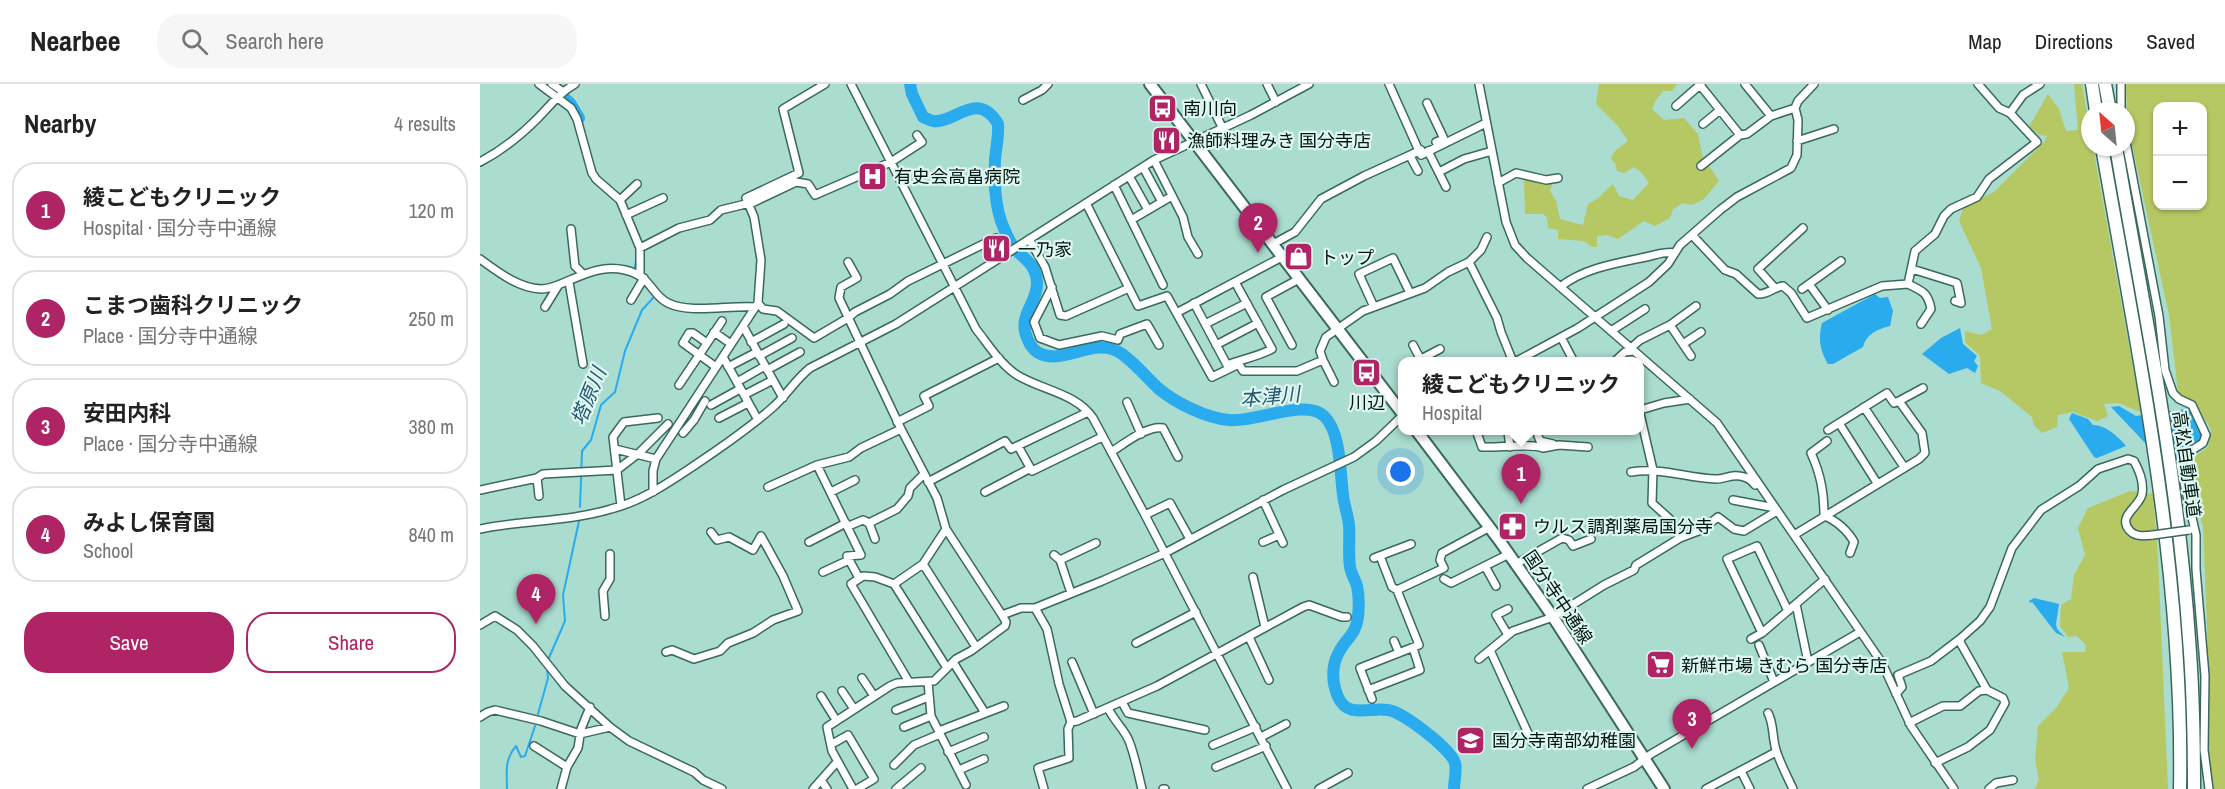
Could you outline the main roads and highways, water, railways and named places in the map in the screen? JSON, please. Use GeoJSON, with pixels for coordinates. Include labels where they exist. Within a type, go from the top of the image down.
{"type":"FeatureCollection","features":[{"type":"Feature","properties":{"kind":"highway"},"geometry":{"type":"LineString","coordinates":[[2092,84],[2095,102]]}},
{"type":"Feature","properties":{"kind":"highway"},"geometry":{"type":"LineString","coordinates":[[2105,84],[2108,102]]}},
{"type":"Feature","properties":{"kind":"highway","name":"高松自動車道"},"geometry":{"type":"LineString","coordinates":[[2104,156],[2154,408],[2170,471],[2189,636],[2194,711],[2194,789]]}},
{"type":"Feature","properties":{"kind":"highway","name":"高松自動車道"},"geometry":{"type":"LineString","coordinates":[[2117,156],[2154,408],[2157,475],[2175,629],[2180,716],[2180,789]]}},
{"type":"Feature","properties":{"kind":"main road"},"geometry":{"type":"LineString","coordinates":[[1150,84],[1398,409]]}},
{"type":"Feature","properties":{"kind":"main road","name":"国分寺中通線"},"geometry":{"type":"LineString","coordinates":[[1420,435],[1490,527],[1553,617],[1664,789]]}},
{"type":"Feature","properties":{"kind":"water"},"geometry":{"type":"Polygon","coordinates":[[[1875,294],[1880,298],[1888,297],[1893,311],[1890,326],[1873,333],[1863,347],[1833,364],[1828,364],[1820,344],[1822,323],[1875,294]]]}},
{"type":"Feature","properties":{"kind":"water"},"geometry":{"type":"Polygon","coordinates":[[[1960,328],[1963,344],[1977,356],[1974,361],[1978,366],[1975,373],[1967,368],[1949,374],[1922,354],[1941,338],[1960,328]]]}},
{"type":"Feature","properties":{"kind":"water"},"geometry":{"type":"Polygon","coordinates":[[[2119,406],[2136,416],[2188,408],[2199,422],[2203,440],[2175,461],[2147,445],[2111,407],[2119,406]]]}},
{"type":"Feature","properties":{"kind":"water"},"geometry":{"type":"Polygon","coordinates":[[[2072,413],[2088,419],[2093,425],[2107,429],[2126,446],[2097,458],[2094,457],[2069,419],[2072,413]]]}},
{"type":"Feature","properties":{"kind":"water"},"geometry":{"type":"Polygon","coordinates":[[[2034,598],[2059,604],[2056,624],[2057,629],[2065,637],[2056,633],[2032,602],[2030,603],[2029,601],[2034,598]]]}},
{"type":"Feature","properties":{"kind":"waterway","name":"本津川"},"geometry":{"type":"LineString","coordinates":[[910,84],[912,94],[923,117],[941,121],[974,108],[982,109],[990,114],[998,124],[995,155],[997,207],[1010,242],[1035,272],[1036,290],[1024,323],[1028,340],[1037,352],[1047,356],[1058,356],[1089,349],[1111,349],[1122,354],[1159,389],[1174,399],[1201,413],[1220,419],[1240,420],[1305,409],[1316,411],[1330,423],[1339,453],[1349,525],[1350,567],[1357,586],[1359,601],[1355,628],[1336,657],[1333,674],[1336,692],[1342,704],[1347,708],[1360,711],[1381,709],[1395,712],[1426,732],[1445,749],[1455,763],[1454,789]]}},
{"type":"Feature","properties":{"kind":"waterway","name":"塔原川"},"geometry":{"type":"LineString","coordinates":[[563,97],[570,103],[579,118]]}},
{"type":"Feature","properties":{"kind":"waterway","name":"塔原川"},"geometry":{"type":"LineString","coordinates":[[619,207],[622,214]]}},
{"type":"Feature","properties":{"kind":"waterway","name":"塔原川"},"geometry":{"type":"LineString","coordinates":[[635,245],[637,252],[635,268]]}},
{"type":"Feature","properties":{"kind":"waterway","name":"塔原川"},"geometry":{"type":"LineString","coordinates":[[580,507],[582,451],[591,440],[601,405],[615,392],[625,351],[642,310],[654,297],[651,292]]}},
{"type":"Feature","properties":{"kind":"waterway","name":"塔原川"},"geometry":{"type":"LineString","coordinates":[[548,660],[565,621],[563,595],[579,521]]}},
{"type":"Feature","properties":{"kind":"waterway","name":"塔原川"},"geometry":{"type":"LineString","coordinates":[[538,714],[548,678],[547,669]]}},
{"type":"Feature","properties":{"kind":"waterway","name":"塔原川"},"geometry":{"type":"LineString","coordinates":[[507,789],[507,767],[512,751],[516,746],[521,757],[525,756],[535,726]]}},
{"type":"Feature","properties":{"kind":"place","name":"南川向"},"geometry":{"type":"Point","coordinates":[1162,108]}},
{"type":"Feature","properties":{"kind":"place","name":"漁師料理みき 国分寺店"},"geometry":{"type":"Point","coordinates":[1166,140]}},
{"type":"Feature","properties":{"kind":"place","name":"有史会高畠病院"},"geometry":{"type":"Point","coordinates":[873,176]}},
{"type":"Feature","properties":{"kind":"place","name":"一乃家"},"geometry":{"type":"Point","coordinates":[997,249]}},
{"type":"Feature","properties":{"kind":"place","name":"こまつ歯科クリニック"},"geometry":{"type":"Point","coordinates":[1258,253]}},
{"type":"Feature","properties":{"kind":"place","name":"トップ"},"geometry":{"type":"Point","coordinates":[1299,257]}},
{"type":"Feature","properties":{"kind":"place","name":"川辺"},"geometry":{"type":"Point","coordinates":[1367,373]}},
{"type":"Feature","properties":{"kind":"place","name":"綾こどもクリニック"},"geometry":{"type":"Point","coordinates":[1521,504]}},
{"type":"Feature","properties":{"kind":"place","name":"ウルス調剤薬局国分寺"},"geometry":{"type":"Point","coordinates":[1512,526]}},
{"type":"Feature","properties":{"kind":"place","name":"みよし保育園"},"geometry":{"type":"Point","coordinates":[536,624]}},
{"type":"Feature","properties":{"kind":"place","name":"新鮮市場 きむら 国分寺店"},"geometry":{"type":"Point","coordinates":[1660,665]}},
{"type":"Feature","properties":{"kind":"place","name":"国分寺南部幼稚園"},"geometry":{"type":"Point","coordinates":[1471,740]}},
{"type":"Feature","properties":{"kind":"place","name":"安田内科"},"geometry":{"type":"Point","coordinates":[1692,749]}}]}
